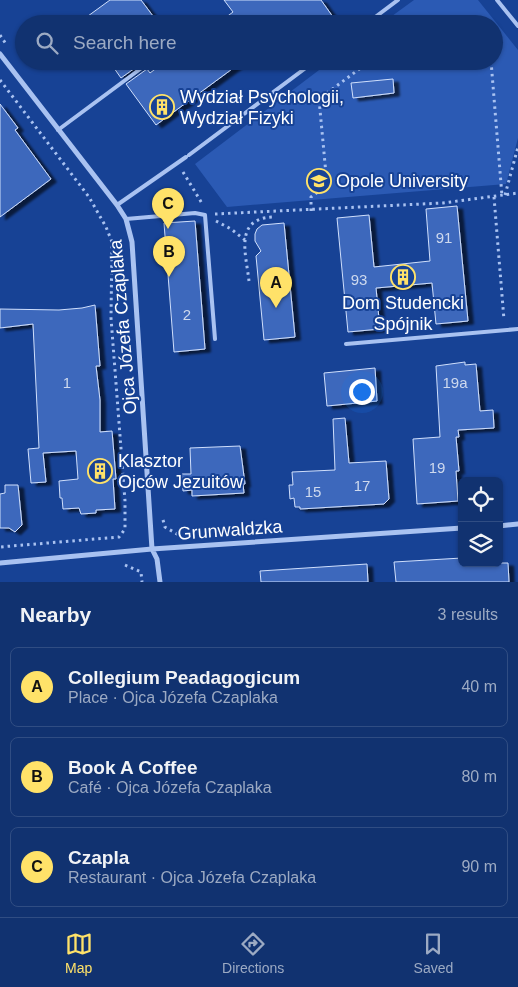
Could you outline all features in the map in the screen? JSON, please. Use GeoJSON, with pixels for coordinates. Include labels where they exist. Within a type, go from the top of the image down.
{"type":"FeatureCollection","features":[{"type":"Feature","properties":{"kind":"street","name":"Ojca Józefa Czaplaka"},"geometry":{"type":"LineString","coordinates":[[0,54],[126,219],[132,242],[152,549],[157,559],[160,582]]}},
{"type":"Feature","properties":{"kind":"street"},"geometry":{"type":"LineString","coordinates":[[503,526],[518,524]]}},
{"type":"Feature","properties":{"kind":"street","name":"Grunwaldzka"},"geometry":{"type":"LineString","coordinates":[[0,562],[152,549],[458,528]]}},
{"type":"Feature","properties":{"kind":"lane"},"geometry":{"type":"LineString","coordinates":[[378,15],[398,0]]}},
{"type":"Feature","properties":{"kind":"lane"},"geometry":{"type":"LineString","coordinates":[[496,0],[518,26]]}},
{"type":"Feature","properties":{"kind":"lane"},"geometry":{"type":"LineString","coordinates":[[58,130],[139,70]]}},
{"type":"Feature","properties":{"kind":"lane"},"geometry":{"type":"LineString","coordinates":[[117,205],[177,164],[303,70]]}},
{"type":"Feature","properties":{"kind":"lane"},"geometry":{"type":"LineString","coordinates":[[126,219],[195,213],[204,215],[215,339]]}},
{"type":"Feature","properties":{"kind":"lane"},"geometry":{"type":"LineString","coordinates":[[346,344],[518,329]]}},
{"type":"Feature","properties":{"kind":"path"},"geometry":{"type":"LineString","coordinates":[[0,35],[11,50]]}},
{"type":"Feature","properties":{"kind":"path"},"geometry":{"type":"LineString","coordinates":[[311,211],[311,197],[327,185],[319,99],[358,70]]}},
{"type":"Feature","properties":{"kind":"path"},"geometry":{"type":"LineString","coordinates":[[492,70],[504,195]]}},
{"type":"Feature","properties":{"kind":"path"},"geometry":{"type":"LineString","coordinates":[[0,80],[89,197],[112,242],[112,318],[125,501],[125,529],[119,537],[0,547]]}},
{"type":"Feature","properties":{"kind":"path"},"geometry":{"type":"LineString","coordinates":[[504,195],[518,147]]}},
{"type":"Feature","properties":{"kind":"path"},"geometry":{"type":"LineString","coordinates":[[177,164],[203,202],[204,215]]}},
{"type":"Feature","properties":{"kind":"path"},"geometry":{"type":"LineString","coordinates":[[204,215],[443,203],[518,193]]}},
{"type":"Feature","properties":{"kind":"path"},"geometry":{"type":"LineString","coordinates":[[494,197],[505,330]]}},
{"type":"Feature","properties":{"kind":"path"},"geometry":{"type":"LineString","coordinates":[[204,215],[231,229],[245,240]]}},
{"type":"Feature","properties":{"kind":"path"},"geometry":{"type":"LineString","coordinates":[[249,281],[245,240],[248,228],[252,223],[262,218],[272,217]]}},
{"type":"Feature","properties":{"kind":"path"},"geometry":{"type":"LineString","coordinates":[[161,516],[165,527],[177,534],[185,534]]}},
{"type":"Feature","properties":{"kind":"shaded area"},"geometry":{"type":"Polygon","coordinates":[[[414,0],[478,0],[490,15],[393,15],[414,0]]]}},
{"type":"Feature","properties":{"kind":"shaded area"},"geometry":{"type":"Polygon","coordinates":[[[503,31],[518,50],[518,138],[506,184],[227,207],[195,164],[319,70],[503,70],[503,31]]]}},
{"type":"Feature","properties":{"kind":"building"},"geometry":{"type":"Polygon","coordinates":[[[110,0],[141,0],[152,15],[89,15],[110,0]]]}},
{"type":"Feature","properties":{"kind":"building"},"geometry":{"type":"Polygon","coordinates":[[[224,0],[321,0],[332,15],[229,15],[233,12],[224,0]]]}},
{"type":"Feature","properties":{"kind":"building"},"geometry":{"type":"Polygon","coordinates":[[[115,70],[132,70],[121,78],[115,70]]]}},
{"type":"Feature","properties":{"kind":"building","name":"Wydział Psychologii, Wydział Fizyki"},"geometry":{"type":"Polygon","coordinates":[[[146,70],[150,73],[154,70],[231,70],[156,125],[126,84],[146,70]]]}},
{"type":"Feature","properties":{"kind":"building"},"geometry":{"type":"Polygon","coordinates":[[[393,79],[394,93],[353,98],[351,83],[393,79]]]}},
{"type":"Feature","properties":{"kind":"building"},"geometry":{"type":"Polygon","coordinates":[[[0,104],[18,128],[15,130],[51,179],[0,217],[0,104]]]}},
{"type":"Feature","properties":{"kind":"building"},"geometry":{"type":"Polygon","coordinates":[[[457,206],[468,321],[436,324],[432,283],[376,288],[380,329],[348,332],[337,218],[369,215],[374,267],[430,261],[426,209],[457,206]]]}},
{"type":"Feature","properties":{"kind":"building"},"geometry":{"type":"Polygon","coordinates":[[[195,221],[205,349],[174,352],[164,223],[195,221]]]}},
{"type":"Feature","properties":{"kind":"building"},"geometry":{"type":"Polygon","coordinates":[[[284,223],[295,337],[264,340],[256,256],[261,251],[255,241],[255,234],[262,225],[284,223]]]}},
{"type":"Feature","properties":{"kind":"building"},"geometry":{"type":"Polygon","coordinates":[[[95,305],[100,366],[96,366],[100,400],[100,432],[112,431],[116,479],[113,479],[115,509],[96,510],[96,513],[81,514],[79,508],[63,509],[62,498],[60,498],[59,481],[78,479],[76,451],[43,453],[46,482],[31,483],[28,449],[39,448],[33,324],[0,328],[0,309],[59,310],[95,305]]]}},
{"type":"Feature","properties":{"kind":"building"},"geometry":{"type":"Polygon","coordinates":[[[465,362],[465,365],[476,364],[480,411],[493,410],[494,428],[458,430],[459,437],[456,437],[459,471],[456,471],[458,501],[417,504],[413,439],[440,437],[436,366],[465,362]]]}},
{"type":"Feature","properties":{"kind":"building"},"geometry":{"type":"Polygon","coordinates":[[[375,368],[377,401],[327,406],[324,373],[375,368]]]}},
{"type":"Feature","properties":{"kind":"building"},"geometry":{"type":"Polygon","coordinates":[[[345,418],[349,463],[386,461],[389,499],[384,504],[300,509],[300,507],[295,507],[294,498],[290,499],[289,485],[293,485],[292,472],[335,470],[333,419],[345,418]]]}},
{"type":"Feature","properties":{"kind":"building"},"geometry":{"type":"Polygon","coordinates":[[[240,446],[245,484],[243,484],[244,493],[192,496],[192,490],[183,491],[182,474],[191,474],[190,448],[240,446]]]}},
{"type":"Feature","properties":{"kind":"building"},"geometry":{"type":"Polygon","coordinates":[[[5,485],[18,485],[22,525],[15,532],[9,528],[0,528],[0,494],[5,493],[5,485]]]}},
{"type":"Feature","properties":{"kind":"building"},"geometry":{"type":"Polygon","coordinates":[[[458,558],[458,567],[503,567],[503,563],[508,563],[509,582],[396,582],[394,562],[458,558]]]}},
{"type":"Feature","properties":{"kind":"building"},"geometry":{"type":"Polygon","coordinates":[[[367,564],[368,582],[261,582],[260,571],[367,564]]]}},
{"type":"Feature","properties":{"kind":"place","name":"Wydział Psychologii, Wydział Fizyki"},"geometry":{"type":"Point","coordinates":[162,107]}},
{"type":"Feature","properties":{"kind":"place","name":"Opole University"},"geometry":{"type":"Point","coordinates":[319,181]}},
{"type":"Feature","properties":{"kind":"place","name":"Czapla"},"geometry":{"type":"Point","coordinates":[168,229]}},
{"type":"Feature","properties":{"kind":"place","name":"Book A Coffee"},"geometry":{"type":"Point","coordinates":[169,277]}},
{"type":"Feature","properties":{"kind":"place","name":"Dom Studencki Spójnik"},"geometry":{"type":"Point","coordinates":[403,277]}},
{"type":"Feature","properties":{"kind":"place","name":"Collegium Peadagogicum"},"geometry":{"type":"Point","coordinates":[276,308]}},
{"type":"Feature","properties":{"kind":"place","name":"Klasztor Ojców Jezuitów"},"geometry":{"type":"Point","coordinates":[100,471]}}]}
